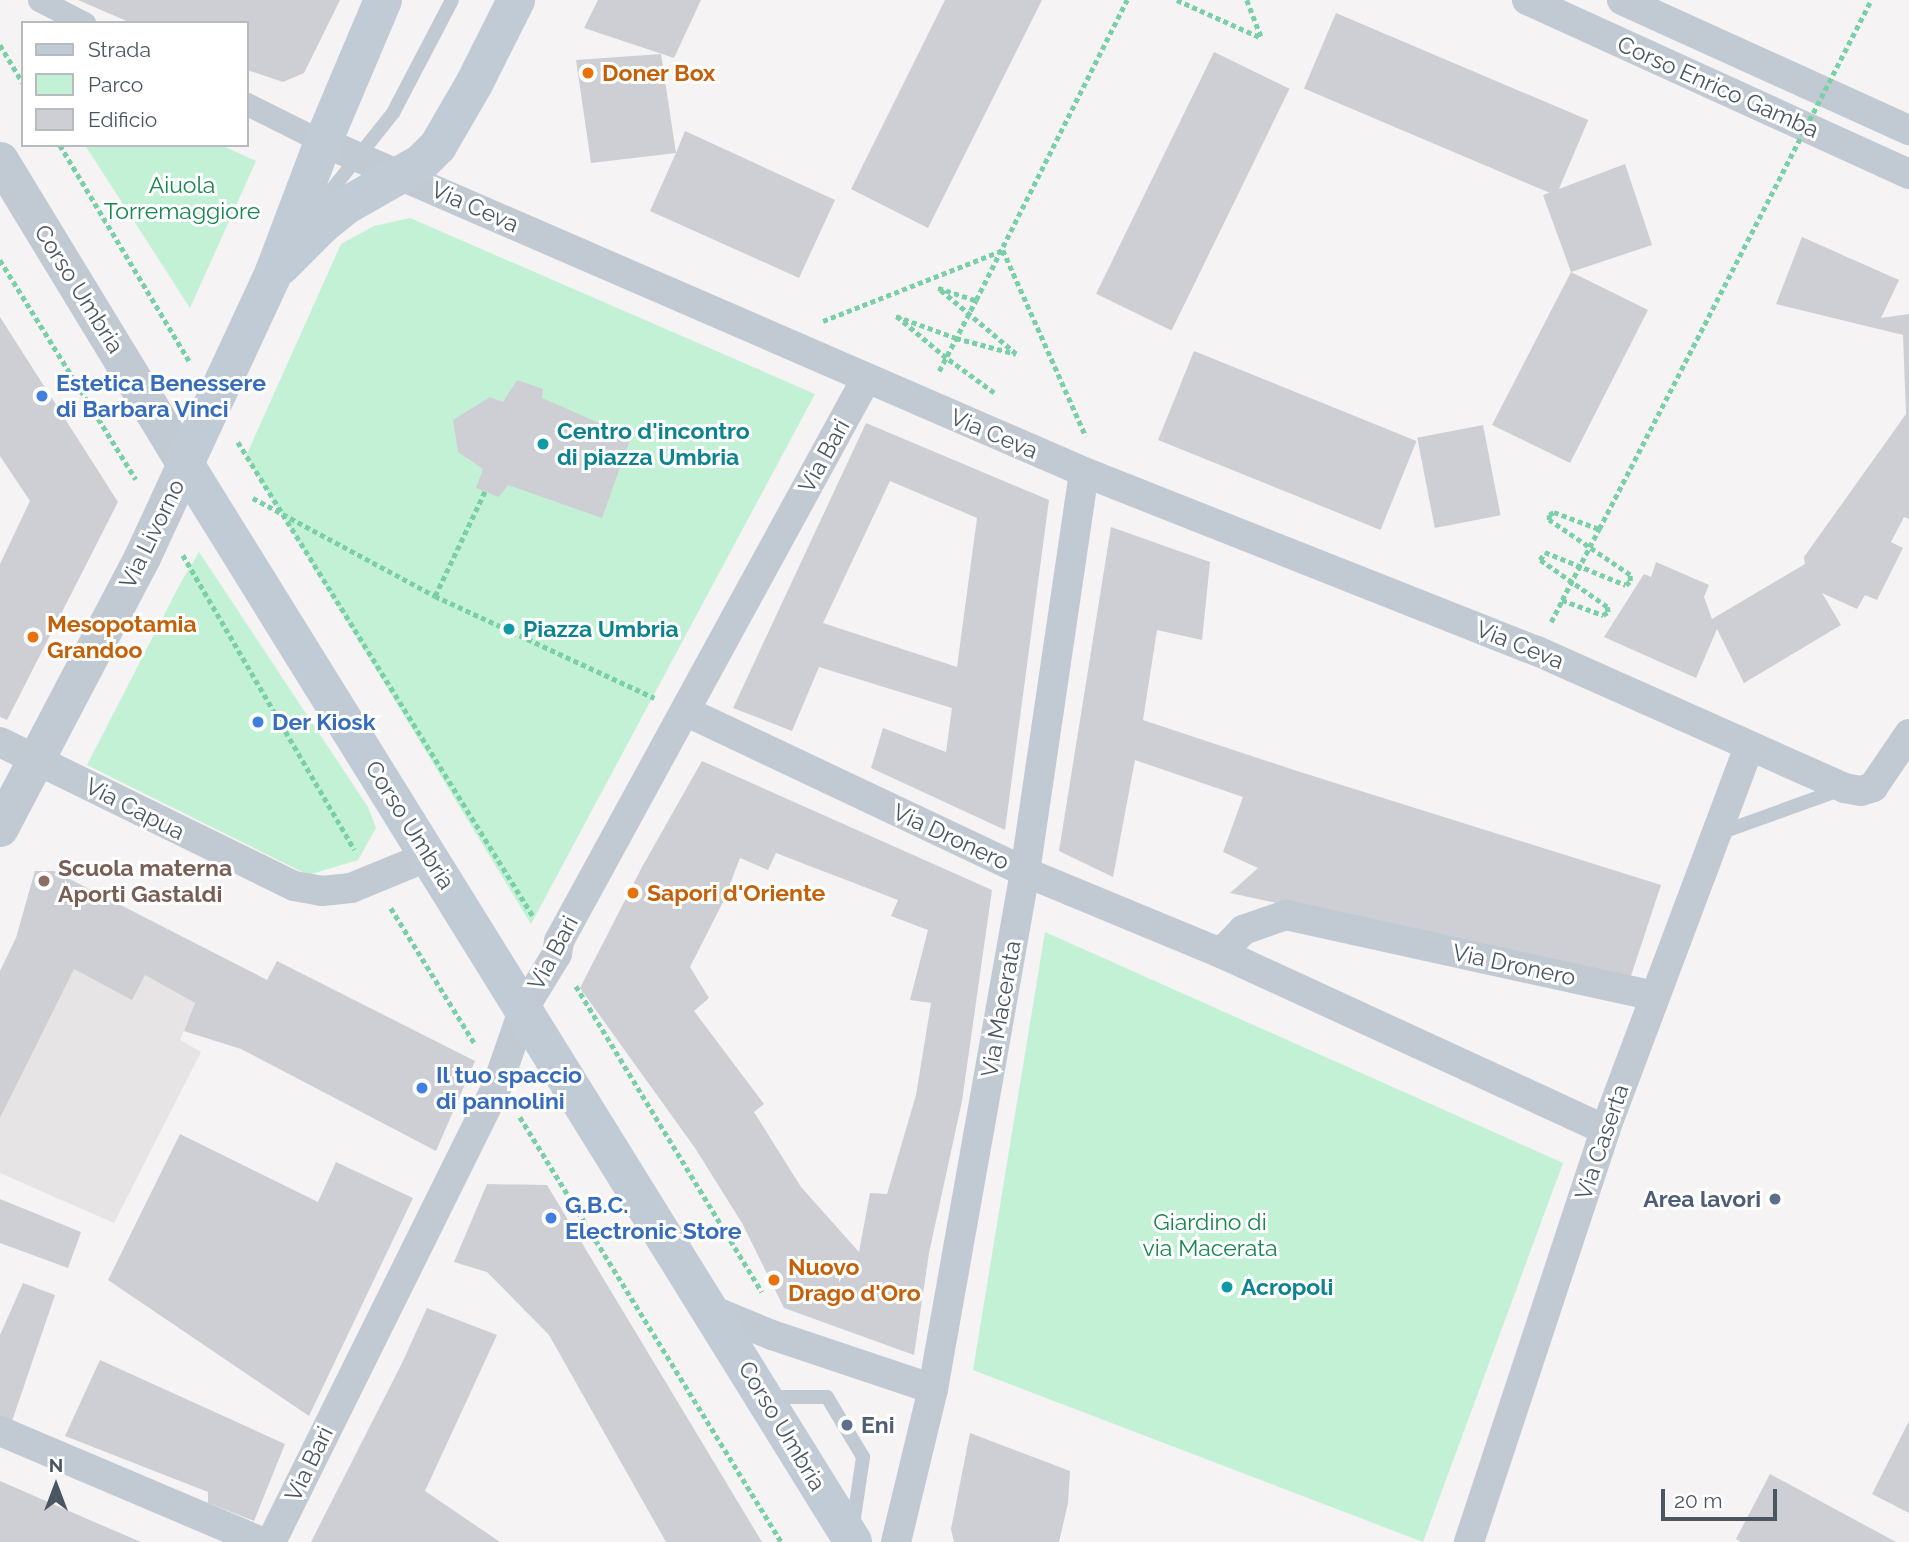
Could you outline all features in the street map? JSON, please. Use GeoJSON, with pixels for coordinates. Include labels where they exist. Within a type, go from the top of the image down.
{"type":"FeatureCollection","features":[{"type":"Feature","properties":{"kind":"main road","name":"Via Livorno"},"geometry":{"type":"LineString","coordinates":[[185,464],[274,272],[323,142],[383,0]]}},
{"type":"Feature","properties":{"kind":"main road","name":"Via Livorno"},"geometry":{"type":"LineString","coordinates":[[274,272],[322,225],[347,205],[421,163],[446,134],[516,0]]}},
{"type":"Feature","properties":{"kind":"main road","name":"Corso Umbria"},"geometry":{"type":"LineString","coordinates":[[185,464],[852,1541]]}},
{"type":"Feature","properties":{"kind":"street"},"geometry":{"type":"LineString","coordinates":[[39,0],[80,21]]}},
{"type":"Feature","properties":{"kind":"street","name":"Corso Enrico Gamba"},"geometry":{"type":"LineString","coordinates":[[1527,0],[1909,174]]}},
{"type":"Feature","properties":{"kind":"street","name":"Corso Enrico Gamba"},"geometry":{"type":"LineString","coordinates":[[1622,0],[1909,130]]}},
{"type":"Feature","properties":{"kind":"street","name":"Via Ceva"},"geometry":{"type":"LineString","coordinates":[[248,104],[323,142],[866,379],[1095,477],[1537,651],[1844,788]]}},
{"type":"Feature","properties":{"kind":"street","name":"Corso Umbria"},"geometry":{"type":"LineString","coordinates":[[0,160],[185,464]]}},
{"type":"Feature","properties":{"kind":"street","name":"Via Bari"},"geometry":{"type":"LineString","coordinates":[[271,1542],[498,1082],[524,1008],[557,954],[559,941],[866,379]]}},
{"type":"Feature","properties":{"kind":"street","name":"Via Livorno"},"geometry":{"type":"LineString","coordinates":[[0,828],[160,518],[185,464]]}},
{"type":"Feature","properties":{"kind":"street","name":"Via Macerata"},"geometry":{"type":"LineString","coordinates":[[896,1542],[933,1389],[1095,477]]}},
{"type":"Feature","properties":{"kind":"street","name":"Via Dronero"},"geometry":{"type":"LineString","coordinates":[[685,711],[1025,872],[1221,953],[1605,1130]]}},
{"type":"Feature","properties":{"kind":"street"},"geometry":{"type":"LineString","coordinates":[[1844,788],[1861,791],[1873,787],[1909,734]]}},
{"type":"Feature","properties":{"kind":"street","name":"Via Capua"},"geometry":{"type":"LineString","coordinates":[[0,742],[36,757],[293,886],[322,891],[342,889],[429,856]]}},
{"type":"Feature","properties":{"kind":"street","name":"Via Caserta"},"geometry":{"type":"LineString","coordinates":[[1469,1542],[1605,1130],[1749,746]]}},
{"type":"Feature","properties":{"kind":"street","name":"Via Dronero"},"geometry":{"type":"LineString","coordinates":[[1221,953],[1243,930],[1286,915],[1654,996]]}},
{"type":"Feature","properties":{"kind":"street","name":"Corso Umbria"},"geometry":{"type":"LineString","coordinates":[[711,1310],[772,1335],[933,1389]]}},
{"type":"Feature","properties":{"kind":"street"},"geometry":{"type":"LineString","coordinates":[[0,1431],[262,1542]]}},
{"type":"Feature","properties":{"kind":"lane","name":"Via Livorno"},"geometry":{"type":"LineString","coordinates":[[274,272],[303,227],[393,113],[452,0]]}},
{"type":"Feature","properties":{"kind":"lane"},"geometry":{"type":"LineString","coordinates":[[1715,835],[1844,788]]}},
{"type":"Feature","properties":{"kind":"lane"},"geometry":{"type":"LineString","coordinates":[[765,1397],[827,1397],[863,1457],[856,1489],[852,1541]]}},
{"type":"Feature","properties":{"kind":"path"},"geometry":{"type":"LineString","coordinates":[[923,403],[1003,250],[1083,83],[1127,0]]}},
{"type":"Feature","properties":{"kind":"path"},"geometry":{"type":"LineString","coordinates":[[1177,0],[1262,38],[1247,0]]}},
{"type":"Feature","properties":{"kind":"path"},"geometry":{"type":"LineString","coordinates":[[1537,651],[1871,0]]}},
{"type":"Feature","properties":{"kind":"path"},"geometry":{"type":"LineString","coordinates":[[0,45],[21,80]]}},
{"type":"Feature","properties":{"kind":"path"},"geometry":{"type":"LineString","coordinates":[[61,147],[172,332]]}},
{"type":"Feature","properties":{"kind":"path"},"geometry":{"type":"LineString","coordinates":[[775,340],[1003,250]]}},
{"type":"Feature","properties":{"kind":"path"},"geometry":{"type":"LineString","coordinates":[[1003,250],[1095,477]]}},
{"type":"Feature","properties":{"kind":"path"},"geometry":{"type":"LineString","coordinates":[[0,260],[225,621],[320,792],[781,1542]]}},
{"type":"Feature","properties":{"kind":"path"},"geometry":{"type":"LineString","coordinates":[[976,300],[938,288],[1016,354],[957,338],[896,316],[946,358],[994,393],[982,395]]}},
{"type":"Feature","properties":{"kind":"path"},"geometry":{"type":"LineString","coordinates":[[435,596],[485,491]]}},
{"type":"Feature","properties":{"kind":"path"},"geometry":{"type":"LineString","coordinates":[[244,493],[435,596],[685,711]]}},
{"type":"Feature","properties":{"kind":"path"},"geometry":{"type":"LineString","coordinates":[[1562,600],[1603,615],[1608,612],[1607,607],[1540,560],[1545,552],[1626,585],[1630,581],[1630,575],[1549,520],[1549,515],[1554,512],[1599,529]]}},
{"type":"Feature","properties":{"kind":"shaded area"},"geometry":{"type":"Polygon","coordinates":[[[35,871],[54,871],[168,930],[145,975],[195,1003],[180,1040],[201,1052],[114,1223],[0,1173],[0,1118],[27,1063],[0,1048],[0,971],[16,938],[35,871]]]}},
{"type":"Feature","properties":{"kind":"green space","name":"Aiuola Torremaggiore"},"geometry":{"type":"Polygon","coordinates":[[[86,147],[225,147],[256,161],[190,308],[86,147]]]}},
{"type":"Feature","properties":{"kind":"green space","name":"Piazza Umbria"},"geometry":{"type":"Polygon","coordinates":[[[410,218],[815,394],[531,924],[246,456],[341,244],[374,226],[410,218]]]}},
{"type":"Feature","properties":{"kind":"green space"},"geometry":{"type":"Polygon","coordinates":[[[199,552],[368,807],[376,828],[358,860],[308,875],[87,765],[199,552]]]}},
{"type":"Feature","properties":{"kind":"green space","name":"Giardino di via Macerata"},"geometry":{"type":"Polygon","coordinates":[[[1045,932],[1563,1163],[1423,1542],[973,1370],[1045,932]]]}},
{"type":"Feature","properties":{"kind":"building"},"geometry":{"type":"Polygon","coordinates":[[[78,0],[340,0],[304,73],[283,82],[248,70],[248,21],[126,21],[78,0]]]}},
{"type":"Feature","properties":{"kind":"building"},"geometry":{"type":"Polygon","coordinates":[[[598,0],[701,0],[674,58],[584,28],[598,0]]]}},
{"type":"Feature","properties":{"kind":"building"},"geometry":{"type":"Polygon","coordinates":[[[945,0],[1042,0],[928,228],[851,189],[945,0]]]}},
{"type":"Feature","properties":{"kind":"building"},"geometry":{"type":"Polygon","coordinates":[[[1336,13],[1588,120],[1556,196],[1304,88],[1336,13]]]}},
{"type":"Feature","properties":{"kind":"building"},"geometry":{"type":"Polygon","coordinates":[[[1214,52],[1289,89],[1172,331],[1096,294],[1214,52]]]}},
{"type":"Feature","properties":{"kind":"building"},"geometry":{"type":"Polygon","coordinates":[[[661,54],[676,153],[591,163],[576,60],[661,54]]]}},
{"type":"Feature","properties":{"kind":"building"},"geometry":{"type":"Polygon","coordinates":[[[685,131],[835,200],[799,278],[650,211],[685,131]]]}},
{"type":"Feature","properties":{"kind":"building"},"geometry":{"type":"Polygon","coordinates":[[[1625,164],[1652,245],[1571,272],[1543,195],[1625,164]]]}},
{"type":"Feature","properties":{"kind":"building"},"geometry":{"type":"Polygon","coordinates":[[[1802,237],[1899,280],[1881,318],[1909,314],[1909,519],[1904,517],[1891,542],[1903,548],[1877,600],[1865,595],[1857,609],[1822,593],[1841,625],[1744,683],[1717,629],[1696,678],[1604,637],[1644,574],[1651,577],[1656,562],[1709,585],[1704,597],[1712,619],[1805,564],[1804,557],[1906,414],[1903,335],[1776,304],[1802,237]]]}},
{"type":"Feature","properties":{"kind":"building"},"geometry":{"type":"Polygon","coordinates":[[[1571,272],[1648,310],[1570,463],[1492,425],[1571,272]]]}},
{"type":"Feature","properties":{"kind":"building"},"geometry":{"type":"Polygon","coordinates":[[[0,317],[118,502],[7,720],[0,717],[0,564],[30,501],[0,456],[0,317]]]}},
{"type":"Feature","properties":{"kind":"building"},"geometry":{"type":"Polygon","coordinates":[[[1194,351],[1417,441],[1381,530],[1158,440],[1194,351]]]}},
{"type":"Feature","properties":{"kind":"building","name":"Centro d'incontro di piazza Umbria"},"geometry":{"type":"Polygon","coordinates":[[[517,380],[543,389],[542,398],[631,437],[602,518],[508,485],[499,497],[476,488],[483,469],[458,452],[453,420],[490,397],[503,402],[517,380]]]}},
{"type":"Feature","properties":{"kind":"building"},"geometry":{"type":"Polygon","coordinates":[[[866,423],[1049,500],[1005,830],[871,768],[883,728],[946,752],[952,708],[819,667],[792,731],[733,708],[866,423]],[[890,481],[823,623],[957,667],[977,518],[890,481]]]}},
{"type":"Feature","properties":{"kind":"building"},"geometry":{"type":"Polygon","coordinates":[[[1483,425],[1501,515],[1435,528],[1417,438],[1483,425]]]}},
{"type":"Feature","properties":{"kind":"building"},"geometry":{"type":"Polygon","coordinates":[[[1111,527],[1210,562],[1202,640],[1157,630],[1143,720],[1661,885],[1630,979],[1230,893],[1258,868],[1223,852],[1243,797],[1135,760],[1113,877],[1059,851],[1111,527]]]}},
{"type":"Feature","properties":{"kind":"building"},"geometry":{"type":"Polygon","coordinates":[[[702,761],[992,890],[962,1101],[929,1253],[914,1355],[784,1308],[742,1223],[695,1148],[580,988],[642,867],[702,761]],[[776,853],[768,870],[740,858],[724,900],[690,967],[709,998],[694,1011],[764,1104],[754,1112],[801,1187],[859,1252],[870,1193],[887,1194],[916,1095],[931,1003],[910,1000],[928,930],[891,916],[898,900],[776,853]]]}},
{"type":"Feature","properties":{"kind":"building"},"geometry":{"type":"Polygon","coordinates":[[[35,871],[54,871],[267,980],[277,961],[475,1061],[436,1151],[241,1049],[184,1031],[195,1003],[145,975],[132,1000],[74,969],[0,1118],[0,971],[16,938],[35,871]]]}},
{"type":"Feature","properties":{"kind":"building"},"geometry":{"type":"Polygon","coordinates":[[[180,1134],[318,1202],[336,1162],[413,1198],[309,1416],[108,1280],[180,1134]]]}},
{"type":"Feature","properties":{"kind":"building"},"geometry":{"type":"Polygon","coordinates":[[[487,1184],[547,1185],[762,1542],[666,1542],[549,1335],[487,1272],[454,1262],[487,1184]]]}},
{"type":"Feature","properties":{"kind":"building"},"geometry":{"type":"Polygon","coordinates":[[[0,1199],[81,1232],[68,1268],[0,1243],[0,1199]]]}},
{"type":"Feature","properties":{"kind":"building"},"geometry":{"type":"Polygon","coordinates":[[[23,1283],[55,1295],[10,1427],[0,1423],[0,1335],[23,1283]]]}},
{"type":"Feature","properties":{"kind":"building"},"geometry":{"type":"Polygon","coordinates":[[[427,1308],[497,1335],[425,1491],[500,1542],[311,1542],[402,1363],[427,1308]]]}},
{"type":"Feature","properties":{"kind":"building"},"geometry":{"type":"Polygon","coordinates":[[[100,1360],[285,1444],[254,1521],[208,1503],[208,1492],[65,1436],[100,1360]]]}},
{"type":"Feature","properties":{"kind":"building"},"geometry":{"type":"Polygon","coordinates":[[[1909,1421],[1909,1513],[1872,1494],[1909,1421]]]}},
{"type":"Feature","properties":{"kind":"building"},"geometry":{"type":"Polygon","coordinates":[[[970,1433],[1070,1471],[1068,1503],[1059,1542],[954,1542],[951,1529],[970,1433]]]}},
{"type":"Feature","properties":{"kind":"building"},"geometry":{"type":"Polygon","coordinates":[[[1770,1474],[1896,1542],[1741,1542],[1736,1539],[1770,1474]]]}},
{"type":"Feature","properties":{"kind":"building"},"geometry":{"type":"Polygon","coordinates":[[[0,1481],[92,1521],[141,1542],[0,1542],[0,1481]]]}},
{"type":"Feature","properties":{"kind":"place","name":"Doner Box"},"geometry":{"type":"Point","coordinates":[588,73]}},
{"type":"Feature","properties":{"kind":"place","name":"Estetica Benessere di Barbara Vinci"},"geometry":{"type":"Point","coordinates":[42,396]}},
{"type":"Feature","properties":{"kind":"place","name":"Centro d'incontro di piazza Umbria"},"geometry":{"type":"Point","coordinates":[543,444]}},
{"type":"Feature","properties":{"kind":"place","name":"Piazza Umbria"},"geometry":{"type":"Point","coordinates":[509,629]}},
{"type":"Feature","properties":{"kind":"place","name":"Mesopotamia Grandoo"},"geometry":{"type":"Point","coordinates":[33,637]}},
{"type":"Feature","properties":{"kind":"place","name":"Der Kiosk"},"geometry":{"type":"Point","coordinates":[258,722]}},
{"type":"Feature","properties":{"kind":"place","name":"Scuola materna Aporti Gastaldi"},"geometry":{"type":"Point","coordinates":[44,881]}},
{"type":"Feature","properties":{"kind":"place","name":"Sapori d'Oriente"},"geometry":{"type":"Point","coordinates":[633,893]}},
{"type":"Feature","properties":{"kind":"place","name":"Il tuo spaccio di pannolini"},"geometry":{"type":"Point","coordinates":[422,1088]}},
{"type":"Feature","properties":{"kind":"place","name":"Area lavori"},"geometry":{"type":"Point","coordinates":[1775,1199]}},
{"type":"Feature","properties":{"kind":"place","name":"G.B.C. Electronic Store"},"geometry":{"type":"Point","coordinates":[551,1218]}},
{"type":"Feature","properties":{"kind":"place","name":"Nuovo Drago d'Oro"},"geometry":{"type":"Point","coordinates":[774,1280]}},
{"type":"Feature","properties":{"kind":"place","name":"Acropoli"},"geometry":{"type":"Point","coordinates":[1227,1287]}},
{"type":"Feature","properties":{"kind":"place","name":"Eni"},"geometry":{"type":"Point","coordinates":[847,1425]}}]}
